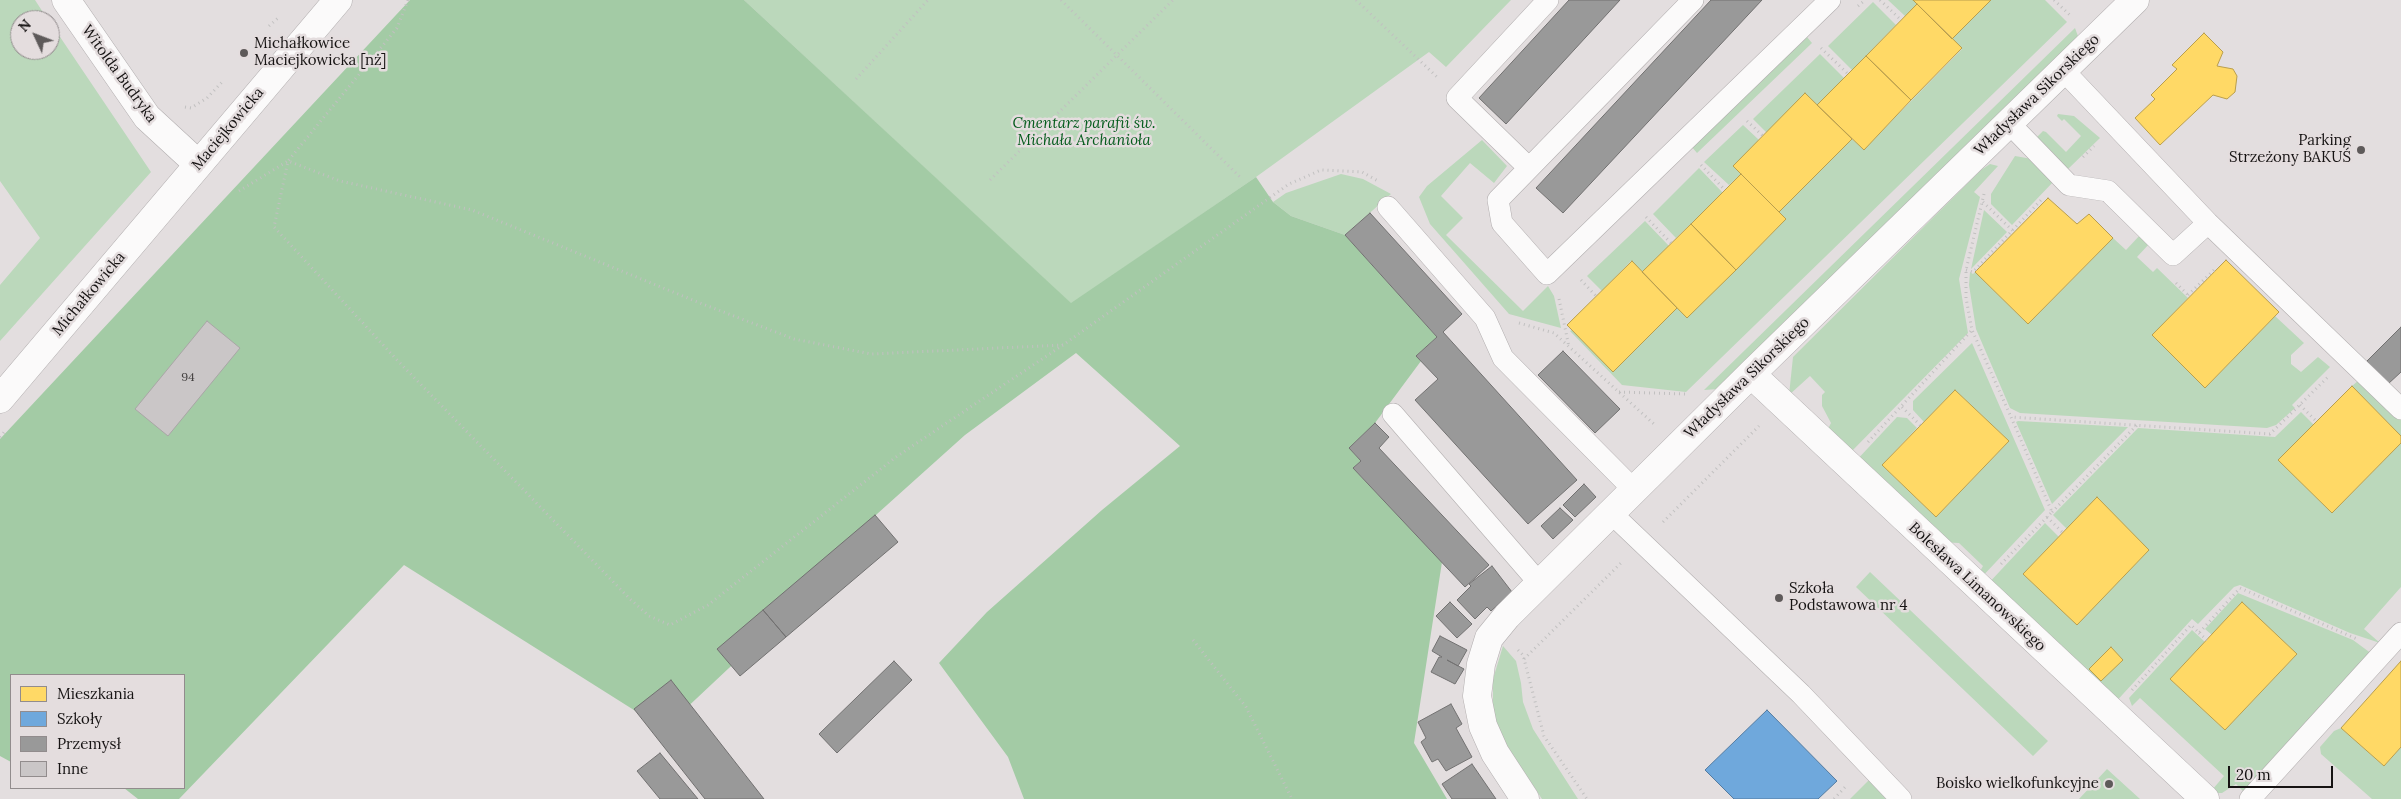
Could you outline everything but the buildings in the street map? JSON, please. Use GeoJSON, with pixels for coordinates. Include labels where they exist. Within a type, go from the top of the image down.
{"type":"FeatureCollection","features":[{"type":"Feature","properties":{"kind":"street","name":"Witolda Budryka"},"geometry":{"type":"LineString","coordinates":[[66,0],[147,117],[198,164]]}},
{"type":"Feature","properties":{"kind":"street","name":"Maciejkowicka"},"geometry":{"type":"LineString","coordinates":[[177,189],[338,0]]}},
{"type":"Feature","properties":{"kind":"street","name":"Władysława Sikorskiego"},"geometry":{"type":"LineString","coordinates":[[1525,799],[1495,753],[1483,726],[1477,696],[1481,664],[1489,638],[1676,447],[2063,70],[2123,4]]}},
{"type":"Feature","properties":{"kind":"street","name":"Michałkowicka"},"geometry":{"type":"LineString","coordinates":[[0,399],[177,189]]}},
{"type":"Feature","properties":{"kind":"street","name":"Bolesława Limanowskiego"},"geometry":{"type":"LineString","coordinates":[[1743,381],[1847,464],[2205,799]]}},
{"type":"Feature","properties":{"kind":"lane"},"geometry":{"type":"LineString","coordinates":[[1529,168],[1458,97],[1548,0]]}},
{"type":"Feature","properties":{"kind":"lane"},"geometry":{"type":"LineString","coordinates":[[1693,0],[1498,200],[1502,222],[1547,274],[1830,0]]}},
{"type":"Feature","properties":{"kind":"lane"},"geometry":{"type":"LineString","coordinates":[[2063,70],[2208,223],[2347,358],[2398,401]]}},
{"type":"Feature","properties":{"kind":"lane"},"geometry":{"type":"LineString","coordinates":[[2009,123],[2069,185],[2108,191],[2173,255],[2208,223]]}},
{"type":"Feature","properties":{"kind":"lane"},"geometry":{"type":"LineString","coordinates":[[1388,208],[1486,318],[1503,358],[1634,490]]}},
{"type":"Feature","properties":{"kind":"lane"},"geometry":{"type":"LineString","coordinates":[[1392,414],[1540,584]]}},
{"type":"Feature","properties":{"kind":"lane"},"geometry":{"type":"LineString","coordinates":[[1611,514],[1801,694],[1901,799]]}},
{"type":"Feature","properties":{"kind":"lane"},"geometry":{"type":"LineString","coordinates":[[2250,799],[2401,633]]}},
{"type":"Feature","properties":{"kind":"path"},"geometry":{"type":"LineString","coordinates":[[239,190],[288,161],[398,28],[408,0]]}},
{"type":"Feature","properties":{"kind":"path"},"geometry":{"type":"LineString","coordinates":[[856,79],[928,0]]}},
{"type":"Feature","properties":{"kind":"path"},"geometry":{"type":"LineString","coordinates":[[1061,0],[1240,177]]}},
{"type":"Feature","properties":{"kind":"path"},"geometry":{"type":"LineString","coordinates":[[990,180],[1172,0]]}},
{"type":"Feature","properties":{"kind":"path"},"geometry":{"type":"LineString","coordinates":[[1356,0],[1458,97]]}},
{"type":"Feature","properties":{"kind":"path"},"geometry":{"type":"LineString","coordinates":[[1880,0],[1901,20]]}},
{"type":"Feature","properties":{"kind":"path"},"geometry":{"type":"LineString","coordinates":[[2054,0],[2075,20]]}},
{"type":"Feature","properties":{"kind":"path"},"geometry":{"type":"LineString","coordinates":[[1818,45],[1848,74]]}},
{"type":"Feature","properties":{"kind":"path"},"geometry":{"type":"LineString","coordinates":[[1753,127],[1763,136]]}},
{"type":"Feature","properties":{"kind":"path"},"geometry":{"type":"LineString","coordinates":[[288,161],[274,227],[404,367],[630,599],[649,616],[670,625],[708,606],[896,457],[1063,345],[1289,184],[1321,170],[1362,172],[1383,184]]}},
{"type":"Feature","properties":{"kind":"path"},"geometry":{"type":"LineString","coordinates":[[288,161],[340,181],[472,210],[700,303],[794,339],[871,354],[1063,345]]}},
{"type":"Feature","properties":{"kind":"path"},"geometry":{"type":"LineString","coordinates":[[1697,161],[1725,190]]}},
{"type":"Feature","properties":{"kind":"path"},"geometry":{"type":"LineString","coordinates":[[1985,192],[1966,270],[1966,298],[1972,330],[2012,417],[2052,512]]}},
{"type":"Feature","properties":{"kind":"path"},"geometry":{"type":"LineString","coordinates":[[1982,202],[2014,232]]}},
{"type":"Feature","properties":{"kind":"path"},"geometry":{"type":"LineString","coordinates":[[1642,213],[1672,243]]}},
{"type":"Feature","properties":{"kind":"path"},"geometry":{"type":"LineString","coordinates":[[2188,295],[2236,250]]}},
{"type":"Feature","properties":{"kind":"path"},"geometry":{"type":"LineString","coordinates":[[1588,287],[1596,296]]}},
{"type":"Feature","properties":{"kind":"path"},"geometry":{"type":"LineString","coordinates":[[1514,321],[1554,333],[1676,447]]}},
{"type":"Feature","properties":{"kind":"path"},"geometry":{"type":"LineString","coordinates":[[1847,464],[1972,330]]}},
{"type":"Feature","properties":{"kind":"path"},"geometry":{"type":"LineString","coordinates":[[2012,417],[2270,434],[2347,358]]}},
{"type":"Feature","properties":{"kind":"path"},"geometry":{"type":"LineString","coordinates":[[1618,392],[1676,395],[1743,381]]}},
{"type":"Feature","properties":{"kind":"path"},"geometry":{"type":"LineString","coordinates":[[2300,405],[2317,422]]}},
{"type":"Feature","properties":{"kind":"path"},"geometry":{"type":"LineString","coordinates":[[1902,407],[1921,426]]}},
{"type":"Feature","properties":{"kind":"path"},"geometry":{"type":"LineString","coordinates":[[1978,588],[2138,424]]}},
{"type":"Feature","properties":{"kind":"path"},"geometry":{"type":"LineString","coordinates":[[2047,517],[2062,532]]}},
{"type":"Feature","properties":{"kind":"path"},"geometry":{"type":"LineString","coordinates":[[2199,632],[2240,588],[2364,642],[2383,653]]}},
{"type":"Feature","properties":{"kind":"path"},"geometry":{"type":"LineString","coordinates":[[2112,712],[2191,625],[2207,640]]}},
{"type":"Feature","properties":{"kind":"path"},"geometry":{"type":"LineString","coordinates":[[1496,629],[1523,655],[1544,736],[1587,799]]}},
{"type":"Feature","properties":{"kind":"path"},"geometry":{"type":"LineString","coordinates":[[1192,640],[1246,707],[1292,799]]}},
{"type":"Feature","properties":{"kind":"green space"},"geometry":{"type":"Polygon","coordinates":[[[0,0],[35,0],[42,10],[10,10],[10,60],[60,60],[60,37],[151,172],[0,341],[0,285],[40,238],[0,181],[0,0]]]}},
{"type":"Feature","properties":{"kind":"green space"},"geometry":{"type":"Polygon","coordinates":[[[410,0],[744,0],[1071,303],[1256,177],[1273,202],[1291,216],[1345,235],[1437,337],[1417,355],[1421,361],[1375,423],[1349,448],[1361,461],[1353,468],[1442,562],[1414,743],[1447,799],[1024,799],[1008,757],[939,663],[987,612],[1102,510],[1180,446],[1076,353],[965,435],[877,514],[794,607],[664,729],[404,565],[179,799],[138,799],[125,789],[185,789],[185,674],[10,674],[10,761],[0,756],[0,439],[410,0]]]}},
{"type":"Feature","properties":{"kind":"green space","name":"Cmentarz parafii św. Michała Archanioła"},"geometry":{"type":"Polygon","coordinates":[[[744,0],[1511,0],[1446,67],[1429,52],[1256,177],[1071,304],[744,0]]]}},
{"type":"Feature","properties":{"kind":"green space"},"geometry":{"type":"Polygon","coordinates":[[[1888,0],[1913,0],[1917,4],[1905,16],[1888,0]]]}},
{"type":"Feature","properties":{"kind":"green space"},"geometry":{"type":"Polygon","coordinates":[[[1991,0],[2045,0],[2067,22],[1686,392],[1622,385],[1570,331],[1572,330],[1613,371],[1677,308],[1736,270],[1786,219],[1779,212],[1852,139],[1864,149],[1962,49],[1952,39],[1991,0]]]}},
{"type":"Feature","properties":{"kind":"green space"},"geometry":{"type":"Polygon","coordinates":[[[1873,2],[1896,25],[1852,70],[1828,46],[1873,2]]]}},
{"type":"Feature","properties":{"kind":"green space"},"geometry":{"type":"Polygon","coordinates":[[[2075,28],[2079,39],[1718,389],[1704,390],[2075,28]]]}},
{"type":"Feature","properties":{"kind":"green space"},"geometry":{"type":"Polygon","coordinates":[[[1807,37],[1812,43],[1697,153],[1691,146],[1807,37]]]}},
{"type":"Feature","properties":{"kind":"green space"},"geometry":{"type":"Polygon","coordinates":[[[1820,54],[1844,78],[1817,105],[1806,94],[1767,133],[1753,119],[1820,54]]]}},
{"type":"Feature","properties":{"kind":"green space"},"geometry":{"type":"Polygon","coordinates":[[[2058,114],[2074,116],[2100,138],[2068,169],[2037,137],[2043,131],[2046,132],[2066,152],[2081,136],[2064,119],[2062,121],[2057,116],[2058,114]]]}},
{"type":"Feature","properties":{"kind":"green space"},"geometry":{"type":"Polygon","coordinates":[[[1743,125],[1759,140],[1741,174],[1729,185],[1704,162],[1743,125]]]}},
{"type":"Feature","properties":{"kind":"green space"},"geometry":{"type":"Polygon","coordinates":[[[1482,140],[1507,166],[1494,183],[1470,163],[1441,196],[1463,218],[1446,235],[1523,311],[1548,286],[1554,296],[1561,328],[1509,314],[1430,224],[1419,197],[1427,186],[1482,140]]]}},
{"type":"Feature","properties":{"kind":"green space"},"geometry":{"type":"Polygon","coordinates":[[[2015,156],[2032,159],[2054,181],[2012,225],[1991,204],[1991,194],[2015,156]]]}},
{"type":"Feature","properties":{"kind":"green space"},"geometry":{"type":"Polygon","coordinates":[[[1990,164],[1998,166],[1974,192],[1980,197],[1959,279],[1968,333],[1849,454],[1827,431],[1831,423],[1822,406],[1822,395],[1825,392],[1810,376],[1789,395],[1793,357],[1981,170],[1990,164]]]}},
{"type":"Feature","properties":{"kind":"green space"},"geometry":{"type":"Polygon","coordinates":[[[1699,168],[1723,193],[1676,238],[1653,214],[1699,168]]]}},
{"type":"Feature","properties":{"kind":"green space"},"geometry":{"type":"Polygon","coordinates":[[[1341,174],[1363,179],[1391,194],[1345,235],[1291,216],[1273,202],[1286,193],[1341,174]]]}},
{"type":"Feature","properties":{"kind":"green space"},"geometry":{"type":"Polygon","coordinates":[[[1984,210],[2007,232],[1971,269],[1984,210]]]}},
{"type":"Feature","properties":{"kind":"green space"},"geometry":{"type":"Polygon","coordinates":[[[1645,221],[1669,246],[1642,272],[1631,261],[1602,291],[1587,276],[1645,221]]]}},
{"type":"Feature","properties":{"kind":"green space"},"geometry":{"type":"Polygon","coordinates":[[[2141,234],[2150,243],[2137,257],[2153,272],[2157,268],[2188,298],[2153,335],[2205,388],[2275,316],[2304,343],[2291,355],[2291,364],[2301,372],[2318,357],[2330,367],[2292,405],[2295,408],[2276,425],[2267,428],[2020,413],[2010,408],[1976,329],[1969,285],[1970,272],[1973,274],[1975,272],[2028,324],[2113,238],[2126,250],[2141,234]]]}},
{"type":"Feature","properties":{"kind":"green space"},"geometry":{"type":"Polygon","coordinates":[[[1972,343],[2045,510],[1979,580],[1976,578],[1983,566],[1959,543],[1938,542],[1854,463],[1897,417],[1907,418],[1917,428],[1882,465],[1936,517],[2009,441],[1955,390],[1924,422],[1913,410],[1913,401],[1972,343]]]}},
{"type":"Feature","properties":{"kind":"green space"},"geometry":{"type":"Polygon","coordinates":[[[2359,380],[2401,420],[2401,436],[2352,386],[2359,380]]]}},
{"type":"Feature","properties":{"kind":"green space"},"geometry":{"type":"Polygon","coordinates":[[[2301,412],[2314,425],[2279,460],[2332,513],[2401,443],[2401,587],[2364,629],[2380,643],[2350,633],[2240,585],[2234,587],[2198,624],[2192,619],[2112,706],[1986,586],[2045,523],[2059,537],[2023,574],[2077,624],[2149,550],[2067,529],[2053,515],[2138,428],[2275,437],[2301,412]]]}},
{"type":"Feature","properties":{"kind":"green space"},"geometry":{"type":"Polygon","coordinates":[[[2016,422],[2128,427],[2052,504],[2016,422]]]}},
{"type":"Feature","properties":{"kind":"green space"},"geometry":{"type":"Polygon","coordinates":[[[1870,572],[2048,741],[2033,756],[1856,587],[1870,572]]]}},
{"type":"Feature","properties":{"kind":"green space"},"geometry":{"type":"Polygon","coordinates":[[[2238,593],[2353,640],[2372,654],[2243,791],[2236,784],[2222,793],[2215,793],[2212,790],[2224,776],[2140,698],[2132,706],[2129,698],[2192,630],[2205,642],[2170,679],[2225,730],[2297,654],[2242,603],[2212,635],[2205,629],[2238,593]]]}},
{"type":"Feature","properties":{"kind":"green space"},"geometry":{"type":"Polygon","coordinates":[[[1503,646],[1516,661],[1523,702],[1533,729],[1578,799],[1542,799],[1501,737],[1494,722],[1493,679],[1503,646]]]}},
{"type":"Feature","properties":{"kind":"green space"},"geometry":{"type":"Polygon","coordinates":[[[2341,728],[2384,766],[2401,747],[2401,799],[2372,799],[2321,754],[2320,747],[2334,731],[2341,728]]]}},
{"type":"Feature","properties":{"kind":"green space","name":"Boisko wielkofunkcyjne"},"geometry":{"type":"Polygon","coordinates":[[[2107,769],[2140,799],[2079,799],[2107,769]]]}},
{"type":"Feature","properties":{"kind":"green space"},"geometry":{"type":"Polygon","coordinates":[[[1869,780],[1886,799],[1850,799],[1869,780]]]}},
{"type":"Feature","properties":{"kind":"place","name":"Michałkowice Maciejkowicka [nż]"},"geometry":{"type":"Point","coordinates":[244,53]}},
{"type":"Feature","properties":{"kind":"place","name":"Parking Strzeżony BAKUŚ"},"geometry":{"type":"Point","coordinates":[2361,150]}},
{"type":"Feature","properties":{"kind":"place","name":"Szkoła Podstawowa nr 4"},"geometry":{"type":"Point","coordinates":[1779,598]}},
{"type":"Feature","properties":{"kind":"place","name":"Boisko wielkofunkcyjne"},"geometry":{"type":"Point","coordinates":[2109,784]}}]}
